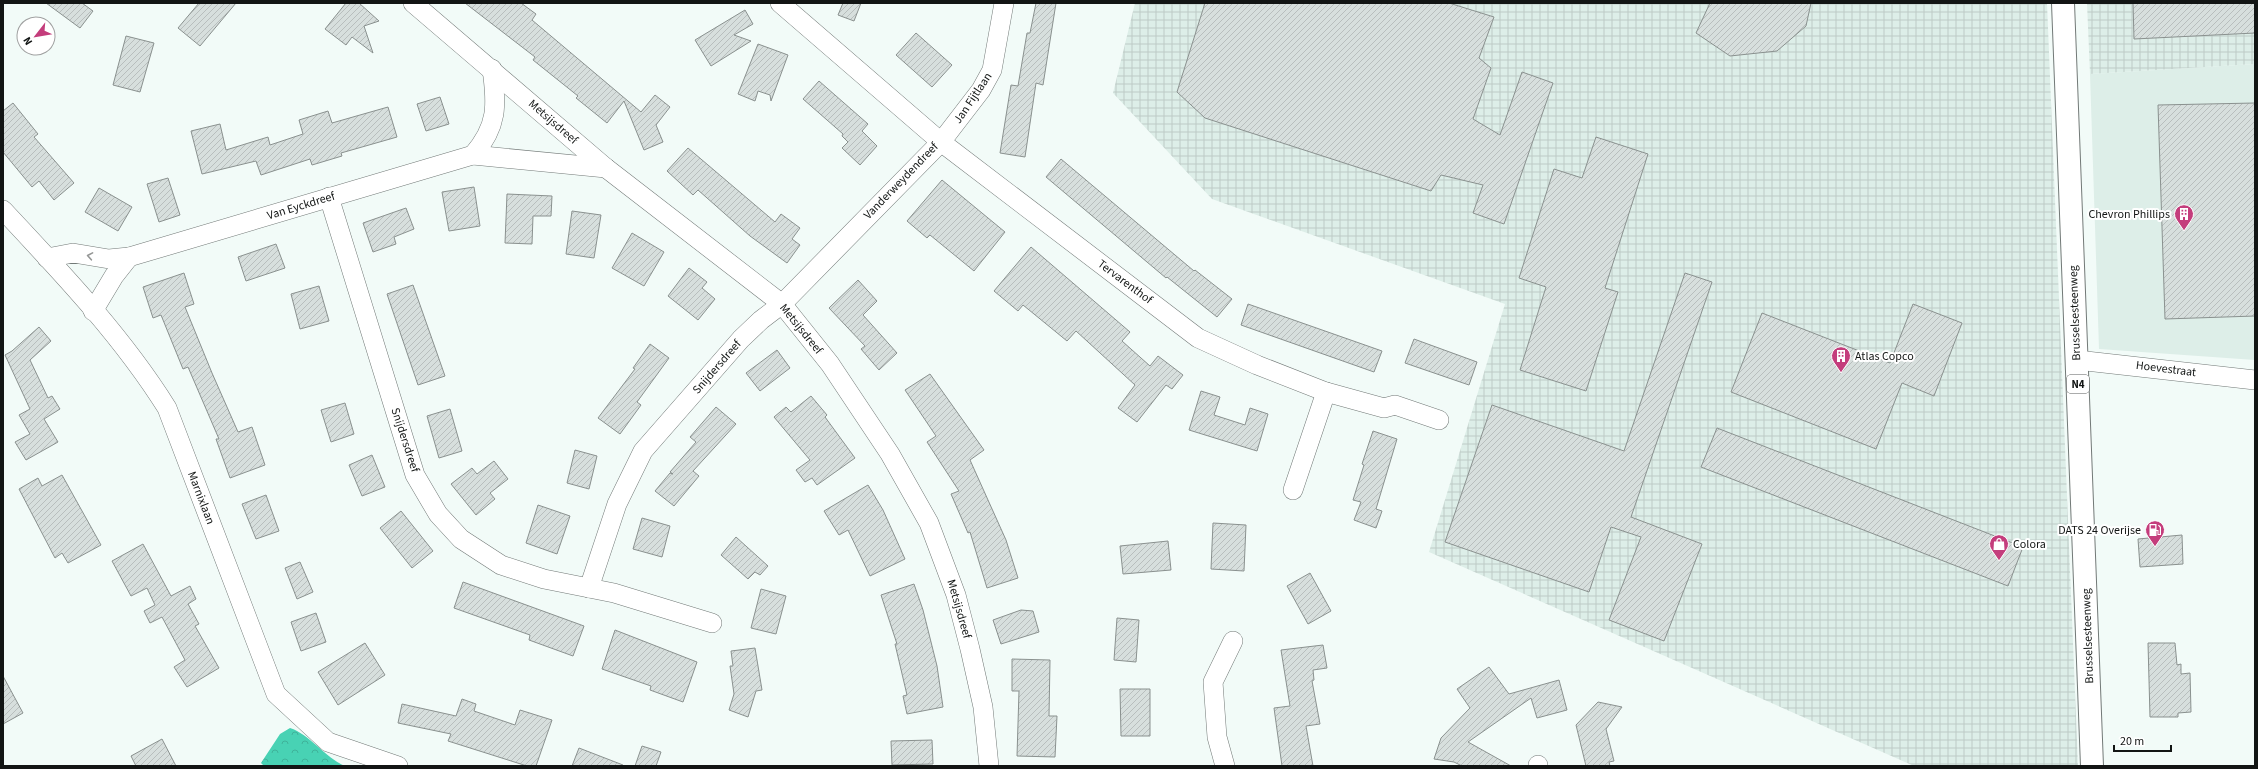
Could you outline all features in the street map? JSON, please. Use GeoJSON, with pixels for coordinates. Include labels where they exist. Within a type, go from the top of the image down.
{"type":"FeatureCollection","features":[{"type":"Feature","properties":{"kind":"main road","name":"Brusselsesteenweg"},"geometry":{"type":"LineString","coordinates":[[2064,3],[2092,766]]}},
{"type":"Feature","properties":{"kind":"street","name":"Metsijsdreef"},"geometry":{"type":"LineString","coordinates":[[412,3],[492,69],[606,168],[782,304],[830,364],[890,454],[929,523],[956,595],[968,641],[983,707],[989,766]]}},
{"type":"Feature","properties":{"kind":"street","name":"Vanderweydendreef"},"geometry":{"type":"LineString","coordinates":[[780,3],[941,142],[782,304]]}},
{"type":"Feature","properties":{"kind":"street","name":"Jan Fijtlaan"},"geometry":{"type":"LineString","coordinates":[[941,142],[981,90],[992,70],[1004,3]]}},
{"type":"Feature","properties":{"kind":"street"},"geometry":{"type":"LineString","coordinates":[[473,155],[488,135],[493,122],[496,95],[492,69]]}},
{"type":"Feature","properties":{"kind":"street","name":"Tervarenthof"},"geometry":{"type":"LineString","coordinates":[[941,142],[1198,338],[1257,365],[1326,392],[1384,408],[1395,405],[1439,420]]}},
{"type":"Feature","properties":{"kind":"street","name":"Van Eyckdreef"},"geometry":{"type":"LineString","coordinates":[[47,258],[73,253],[109,259],[128,257],[473,155],[606,168]]}},
{"type":"Feature","properties":{"kind":"street","name":"Snijdersdreef"},"geometry":{"type":"LineString","coordinates":[[329,197],[416,475],[438,514],[461,539],[501,565],[544,580],[589,588],[712,622]]}},
{"type":"Feature","properties":{"kind":"street","name":"Marnixlaan"},"geometry":{"type":"LineString","coordinates":[[3,210],[47,258],[143,370],[167,408],[276,694],[328,742],[398,766]]}},
{"type":"Feature","properties":{"kind":"street"},"geometry":{"type":"LineString","coordinates":[[93,311],[114,276],[128,257]]}},
{"type":"Feature","properties":{"kind":"street","name":"Snijdersdreef"},"geometry":{"type":"LineString","coordinates":[[589,588],[617,504],[643,451],[741,339],[761,320],[782,304]]}},
{"type":"Feature","properties":{"kind":"street","name":"Hoevestraat"},"geometry":{"type":"LineString","coordinates":[[2077,360],[2255,380]]}},
{"type":"Feature","properties":{"kind":"street"},"geometry":{"type":"LineString","coordinates":[[1293,490],[1326,392]]}},
{"type":"Feature","properties":{"kind":"street"},"geometry":{"type":"LineString","coordinates":[[1225,766],[1217,737],[1213,682],[1233,642]]}},
{"type":"Feature","properties":{"kind":"shaded area"},"geometry":{"type":"Polygon","coordinates":[[[1135,3],[2047,3],[2078,766],[1914,766],[1429,552],[1505,304],[1212,199],[1113,93],[1135,3]]]}},
{"type":"Feature","properties":{"kind":"shaded area"},"geometry":{"type":"Polygon","coordinates":[[[2087,3],[2255,3],[2255,64],[2090,74],[2087,3]]]}},
{"type":"Feature","properties":{"kind":"shaded area"},"geometry":{"type":"Polygon","coordinates":[[[2255,64],[2255,360],[2099,349],[2090,74],[2255,64]]]}},
{"type":"Feature","properties":{"kind":"green space"},"geometry":{"type":"Polygon","coordinates":[[[290,728],[298,731],[330,757],[345,766],[264,766],[261,763],[280,734],[290,728]]]}},
{"type":"Feature","properties":{"kind":"building"},"geometry":{"type":"Polygon","coordinates":[[[46,3],[82,3],[93,11],[80,28],[46,3]]]}},
{"type":"Feature","properties":{"kind":"building"},"geometry":{"type":"Polygon","coordinates":[[[199,3],[236,3],[200,46],[178,28],[199,3]]]}},
{"type":"Feature","properties":{"kind":"building"},"geometry":{"type":"Polygon","coordinates":[[[346,3],[359,3],[379,21],[364,26],[373,53],[352,37],[346,45],[325,29],[346,3]]]}},
{"type":"Feature","properties":{"kind":"building"},"geometry":{"type":"Polygon","coordinates":[[[465,3],[521,3],[536,14],[532,20],[641,112],[655,95],[670,107],[656,125],[663,142],[644,150],[624,101],[607,123],[576,98],[578,96],[533,60],[535,57],[465,3]]]}},
{"type":"Feature","properties":{"kind":"building"},"geometry":{"type":"Polygon","coordinates":[[[843,3],[861,3],[854,21],[838,15],[843,3]]]}},
{"type":"Feature","properties":{"kind":"building"},"geometry":{"type":"Polygon","coordinates":[[[1036,3],[1056,3],[1043,85],[1036,83],[1025,157],[1000,153],[1011,85],[1018,86],[1027,33],[1030,33],[1036,3]]]}},
{"type":"Feature","properties":{"kind":"building"},"geometry":{"type":"Polygon","coordinates":[[[1205,3],[1449,3],[1494,17],[1479,58],[1491,68],[1473,119],[1500,135],[1522,72],[1553,83],[1504,224],[1473,213],[1483,185],[1441,175],[1431,191],[1205,118],[1177,92],[1205,3]]]}},
{"type":"Feature","properties":{"kind":"building"},"geometry":{"type":"Polygon","coordinates":[[[1710,3],[1811,3],[1806,26],[1777,51],[1730,56],[1696,33],[1710,3]]]}},
{"type":"Feature","properties":{"kind":"building"},"geometry":{"type":"Polygon","coordinates":[[[2133,3],[2255,3],[2255,33],[2134,39],[2133,3]]]}},
{"type":"Feature","properties":{"kind":"building"},"geometry":{"type":"Polygon","coordinates":[[[745,10],[753,24],[734,35],[751,41],[711,66],[695,40],[745,10]]]}},
{"type":"Feature","properties":{"kind":"building"},"geometry":{"type":"Polygon","coordinates":[[[916,33],[952,65],[932,87],[896,55],[916,33]]]}},
{"type":"Feature","properties":{"kind":"building"},"geometry":{"type":"Polygon","coordinates":[[[126,36],[154,43],[140,92],[113,85],[126,36]]]}},
{"type":"Feature","properties":{"kind":"building"},"geometry":{"type":"Polygon","coordinates":[[[758,44],[788,55],[771,101],[770,95],[758,91],[755,101],[738,94],[758,44]]]}},
{"type":"Feature","properties":{"kind":"building"},"geometry":{"type":"Polygon","coordinates":[[[819,81],[868,124],[862,131],[877,146],[860,165],[842,148],[848,142],[842,136],[843,134],[803,99],[819,81]]]}},
{"type":"Feature","properties":{"kind":"building"},"geometry":{"type":"Polygon","coordinates":[[[440,97],[449,124],[426,131],[417,104],[440,97]]]}},
{"type":"Feature","properties":{"kind":"building"},"geometry":{"type":"Polygon","coordinates":[[[13,103],[38,134],[34,137],[74,183],[54,200],[39,181],[32,187],[3,152],[3,111],[13,103]]]}},
{"type":"Feature","properties":{"kind":"building","name":"Chevron Phillips"},"geometry":{"type":"Polygon","coordinates":[[[2255,103],[2255,316],[2165,319],[2158,105],[2255,103]]]}},
{"type":"Feature","properties":{"kind":"building"},"geometry":{"type":"Polygon","coordinates":[[[388,107],[397,137],[341,153],[342,156],[312,165],[310,159],[261,175],[256,161],[202,174],[191,131],[220,124],[226,150],[268,137],[270,145],[303,134],[299,120],[328,111],[332,123],[388,107]]]}},
{"type":"Feature","properties":{"kind":"building"},"geometry":{"type":"Polygon","coordinates":[[[1596,137],[1648,154],[1605,288],[1618,292],[1586,391],[1520,370],[1546,287],[1519,278],[1554,169],[1582,178],[1596,137]]]}},
{"type":"Feature","properties":{"kind":"building"},"geometry":{"type":"Polygon","coordinates":[[[688,148],[775,222],[781,214],[800,228],[792,239],[800,245],[787,263],[750,236],[698,190],[693,195],[667,171],[688,148]]]}},
{"type":"Feature","properties":{"kind":"building"},"geometry":{"type":"Polygon","coordinates":[[[1061,159],[1194,271],[1195,270],[1232,299],[1217,317],[1167,277],[1166,278],[1046,177],[1061,159]]]}},
{"type":"Feature","properties":{"kind":"building"},"geometry":{"type":"Polygon","coordinates":[[[168,178],[180,215],[159,222],[147,184],[168,178]]]}},
{"type":"Feature","properties":{"kind":"building"},"geometry":{"type":"Polygon","coordinates":[[[942,180],[1005,232],[974,271],[930,235],[927,238],[907,221],[942,180]]]}},
{"type":"Feature","properties":{"kind":"building"},"geometry":{"type":"Polygon","coordinates":[[[474,187],[480,226],[449,231],[442,192],[474,187]]]}},
{"type":"Feature","properties":{"kind":"building"},"geometry":{"type":"Polygon","coordinates":[[[99,188],[132,207],[118,231],[85,212],[99,188]]]}},
{"type":"Feature","properties":{"kind":"building"},"geometry":{"type":"Polygon","coordinates":[[[507,194],[552,196],[551,216],[533,216],[532,244],[505,243],[507,194]]]}},
{"type":"Feature","properties":{"kind":"building"},"geometry":{"type":"Polygon","coordinates":[[[406,208],[414,229],[394,237],[396,244],[373,252],[363,223],[406,208]]]}},
{"type":"Feature","properties":{"kind":"building"},"geometry":{"type":"Polygon","coordinates":[[[572,211],[601,215],[594,258],[566,254],[572,211]]]}},
{"type":"Feature","properties":{"kind":"building"},"geometry":{"type":"Polygon","coordinates":[[[632,233],[664,252],[644,286],[612,268],[632,233]]]}},
{"type":"Feature","properties":{"kind":"building"},"geometry":{"type":"Polygon","coordinates":[[[276,244],[285,268],[246,281],[238,257],[276,244]]]}},
{"type":"Feature","properties":{"kind":"building"},"geometry":{"type":"Polygon","coordinates":[[[1031,247],[1130,332],[1122,341],[1150,366],[1158,356],[1183,375],[1172,389],[1166,385],[1137,422],[1118,408],[1135,385],[1076,331],[1067,341],[1023,305],[1018,311],[994,291],[1031,247]]]}},
{"type":"Feature","properties":{"kind":"building"},"geometry":{"type":"Polygon","coordinates":[[[689,268],[707,282],[702,288],[715,299],[698,320],[668,296],[689,268]]]}},
{"type":"Feature","properties":{"kind":"building"},"geometry":{"type":"Polygon","coordinates":[[[184,273],[194,304],[185,307],[212,373],[238,432],[252,427],[265,465],[230,478],[216,439],[219,439],[188,367],[183,369],[161,315],[153,318],[143,287],[184,273]]]}},
{"type":"Feature","properties":{"kind":"building"},"geometry":{"type":"Polygon","coordinates":[[[1685,273],[1712,282],[1631,517],[1702,544],[1664,641],[1609,620],[1641,537],[1611,527],[1589,592],[1445,542],[1492,405],[1624,451],[1685,273]]]}},
{"type":"Feature","properties":{"kind":"building"},"geometry":{"type":"Polygon","coordinates":[[[858,280],[877,301],[863,315],[897,353],[879,370],[861,349],[865,346],[829,308],[858,280]]]}},
{"type":"Feature","properties":{"kind":"building"},"geometry":{"type":"Polygon","coordinates":[[[413,285],[445,376],[418,385],[387,294],[413,285]]]}},
{"type":"Feature","properties":{"kind":"building"},"geometry":{"type":"Polygon","coordinates":[[[319,286],[329,321],[300,329],[291,294],[319,286]]]}},
{"type":"Feature","properties":{"kind":"building"},"geometry":{"type":"Polygon","coordinates":[[[1248,304],[1382,351],[1374,372],[1241,325],[1248,304]]]}},
{"type":"Feature","properties":{"kind":"building","name":"Atlas Copco"},"geometry":{"type":"Polygon","coordinates":[[[1913,304],[1962,323],[1934,396],[1902,383],[1876,449],[1731,392],[1762,313],[1890,363],[1913,304]]]}},
{"type":"Feature","properties":{"kind":"building"},"geometry":{"type":"Polygon","coordinates":[[[39,327],[51,341],[30,360],[48,398],[52,396],[60,409],[44,419],[58,442],[26,460],[15,442],[30,434],[19,415],[30,409],[5,355],[12,351],[39,327]]]}},
{"type":"Feature","properties":{"kind":"building"},"geometry":{"type":"Polygon","coordinates":[[[1414,339],[1477,362],[1469,385],[1405,363],[1414,339]]]}},
{"type":"Feature","properties":{"kind":"building"},"geometry":{"type":"Polygon","coordinates":[[[650,344],[669,358],[637,402],[641,405],[620,434],[598,418],[635,369],[633,368],[650,344]]]}},
{"type":"Feature","properties":{"kind":"building"},"geometry":{"type":"Polygon","coordinates":[[[777,350],[790,368],[760,391],[746,373],[777,350]]]}},
{"type":"Feature","properties":{"kind":"building"},"geometry":{"type":"Polygon","coordinates":[[[930,374],[984,450],[970,460],[1006,540],[1018,578],[987,588],[970,532],[968,533],[951,494],[959,491],[927,442],[936,436],[905,390],[930,374]]]}},
{"type":"Feature","properties":{"kind":"building"},"geometry":{"type":"Polygon","coordinates":[[[1201,391],[1220,397],[1214,415],[1245,425],[1250,408],[1268,414],[1257,451],[1189,430],[1201,391]]]}},
{"type":"Feature","properties":{"kind":"building"},"geometry":{"type":"Polygon","coordinates":[[[811,396],[827,415],[825,417],[855,458],[817,485],[812,478],[805,482],[796,470],[810,460],[774,417],[786,407],[791,412],[811,396]]]}},
{"type":"Feature","properties":{"kind":"building"},"geometry":{"type":"Polygon","coordinates":[[[345,403],[354,434],[331,442],[321,410],[345,403]]]}},
{"type":"Feature","properties":{"kind":"building"},"geometry":{"type":"Polygon","coordinates":[[[716,407],[736,424],[693,471],[699,476],[674,506],[655,491],[670,473],[673,474],[670,472],[696,442],[690,437],[716,407]]]}},
{"type":"Feature","properties":{"kind":"building"},"geometry":{"type":"Polygon","coordinates":[[[450,409],[462,451],[439,458],[427,416],[450,409]]]}},
{"type":"Feature","properties":{"kind":"building"},"geometry":{"type":"Polygon","coordinates":[[[1717,428],[2023,547],[2008,586],[1701,467],[1717,428]]]}},
{"type":"Feature","properties":{"kind":"building"},"geometry":{"type":"Polygon","coordinates":[[[1373,431],[1397,439],[1376,509],[1382,511],[1376,528],[1354,520],[1361,502],[1353,500],[1364,465],[1362,464],[1373,431]]]}},
{"type":"Feature","properties":{"kind":"building"},"geometry":{"type":"Polygon","coordinates":[[[575,450],[597,456],[589,489],[567,483],[575,450]]]}},
{"type":"Feature","properties":{"kind":"building"},"geometry":{"type":"Polygon","coordinates":[[[372,455],[385,487],[362,496],[349,465],[372,455]]]}},
{"type":"Feature","properties":{"kind":"building"},"geometry":{"type":"Polygon","coordinates":[[[494,461],[508,479],[490,493],[495,499],[476,515],[451,484],[472,468],[477,474],[494,461]]]}},
{"type":"Feature","properties":{"kind":"building"},"geometry":{"type":"Polygon","coordinates":[[[62,475],[101,545],[68,563],[62,553],[55,558],[19,489],[38,478],[42,486],[62,475]]]}},
{"type":"Feature","properties":{"kind":"building"},"geometry":{"type":"Polygon","coordinates":[[[868,485],[883,510],[905,559],[870,576],[848,530],[839,535],[824,511],[868,485]]]}},
{"type":"Feature","properties":{"kind":"building"},"geometry":{"type":"Polygon","coordinates":[[[266,495],[279,531],[256,539],[242,504],[266,495]]]}},
{"type":"Feature","properties":{"kind":"building"},"geometry":{"type":"Polygon","coordinates":[[[538,505],[570,516],[557,554],[526,543],[538,505]]]}},
{"type":"Feature","properties":{"kind":"building"},"geometry":{"type":"Polygon","coordinates":[[[401,511],[433,551],[412,568],[380,528],[401,511]]]}},
{"type":"Feature","properties":{"kind":"building"},"geometry":{"type":"Polygon","coordinates":[[[642,518],[670,526],[662,557],[633,549],[642,518]]]}},
{"type":"Feature","properties":{"kind":"building"},"geometry":{"type":"Polygon","coordinates":[[[1213,523],[1246,525],[1244,571],[1211,569],[1213,523]]]}},
{"type":"Feature","properties":{"kind":"building"},"geometry":{"type":"Polygon","coordinates":[[[2182,535],[2183,564],[2140,567],[2138,539],[2182,535]]]}},
{"type":"Feature","properties":{"kind":"building"},"geometry":{"type":"Polygon","coordinates":[[[736,537],[768,566],[760,575],[755,572],[748,579],[721,555],[736,537]]]}},
{"type":"Feature","properties":{"kind":"building"},"geometry":{"type":"Polygon","coordinates":[[[1168,541],[1171,570],[1123,574],[1120,546],[1168,541]]]}},
{"type":"Feature","properties":{"kind":"building"},"geometry":{"type":"Polygon","coordinates":[[[143,544],[171,596],[190,586],[196,599],[188,604],[199,624],[195,626],[219,668],[187,687],[174,667],[185,660],[162,617],[150,623],[144,611],[155,605],[147,588],[131,596],[112,561],[143,544]]]}},
{"type":"Feature","properties":{"kind":"building"},"geometry":{"type":"Polygon","coordinates":[[[300,562],[313,592],[297,599],[285,568],[300,562]]]}},
{"type":"Feature","properties":{"kind":"building"},"geometry":{"type":"Polygon","coordinates":[[[1310,573],[1331,611],[1308,624],[1287,586],[1310,573]]]}},
{"type":"Feature","properties":{"kind":"building"},"geometry":{"type":"Polygon","coordinates":[[[463,582],[584,626],[573,656],[529,640],[530,635],[454,608],[463,582]]]}},
{"type":"Feature","properties":{"kind":"building"},"geometry":{"type":"Polygon","coordinates":[[[914,584],[923,610],[937,666],[943,707],[907,714],[903,696],[907,695],[895,644],[897,644],[881,595],[914,584]]]}},
{"type":"Feature","properties":{"kind":"building"},"geometry":{"type":"Polygon","coordinates":[[[761,589],[786,596],[776,634],[751,628],[761,589]]]}},
{"type":"Feature","properties":{"kind":"building"},"geometry":{"type":"Polygon","coordinates":[[[1021,610],[1033,611],[1039,632],[1001,644],[993,620],[1021,610]]]}},
{"type":"Feature","properties":{"kind":"building"},"geometry":{"type":"Polygon","coordinates":[[[316,613],[326,642],[301,651],[291,622],[316,613]]]}},
{"type":"Feature","properties":{"kind":"building"},"geometry":{"type":"Polygon","coordinates":[[[1117,618],[1139,620],[1136,662],[1114,660],[1117,618]]]}},
{"type":"Feature","properties":{"kind":"building"},"geometry":{"type":"Polygon","coordinates":[[[615,630],[697,662],[683,702],[650,690],[651,686],[602,669],[615,630]]]}},
{"type":"Feature","properties":{"kind":"building"},"geometry":{"type":"Polygon","coordinates":[[[365,643],[385,675],[338,705],[318,672],[365,643]]]}},
{"type":"Feature","properties":{"kind":"building"},"geometry":{"type":"Polygon","coordinates":[[[2148,643],[2175,643],[2177,665],[2181,664],[2181,674],[2190,673],[2191,712],[2178,713],[2178,717],[2150,717],[2148,643]]]}},
{"type":"Feature","properties":{"kind":"building"},"geometry":{"type":"Polygon","coordinates":[[[1323,645],[1327,668],[1313,670],[1314,680],[1312,681],[1320,724],[1306,726],[1313,766],[1282,766],[1274,708],[1290,706],[1281,650],[1323,645]]]}},
{"type":"Feature","properties":{"kind":"building"},"geometry":{"type":"Polygon","coordinates":[[[755,648],[762,690],[756,691],[748,717],[729,710],[734,694],[730,666],[733,666],[731,651],[755,648]]]}},
{"type":"Feature","properties":{"kind":"building"},"geometry":{"type":"Polygon","coordinates":[[[1012,659],[1050,660],[1049,716],[1057,716],[1055,757],[1017,756],[1019,691],[1012,691],[1012,659]]]}},
{"type":"Feature","properties":{"kind":"building"},"geometry":{"type":"Polygon","coordinates":[[[1489,667],[1509,694],[1559,680],[1567,710],[1537,718],[1531,698],[1468,742],[1511,766],[1462,766],[1454,762],[1434,759],[1441,738],[1470,708],[1457,689],[1489,667]]]}},
{"type":"Feature","properties":{"kind":"building"},"geometry":{"type":"Polygon","coordinates":[[[3,676],[23,713],[3,724],[3,676]]]}},
{"type":"Feature","properties":{"kind":"building"},"geometry":{"type":"Polygon","coordinates":[[[1120,689],[1150,689],[1150,736],[1121,736],[1120,689]]]}},
{"type":"Feature","properties":{"kind":"building"},"geometry":{"type":"Polygon","coordinates":[[[462,699],[476,704],[474,711],[515,725],[520,710],[552,720],[536,766],[527,766],[448,741],[451,734],[398,723],[402,704],[456,716],[462,699]]]}},
{"type":"Feature","properties":{"kind":"building"},"geometry":{"type":"Polygon","coordinates":[[[1598,702],[1622,707],[1606,729],[1614,761],[1609,762],[1610,766],[1586,766],[1576,725],[1598,702]]]}},
{"type":"Feature","properties":{"kind":"building"},"geometry":{"type":"Polygon","coordinates":[[[162,739],[176,766],[136,766],[131,756],[162,739]]]}},
{"type":"Feature","properties":{"kind":"building"},"geometry":{"type":"Polygon","coordinates":[[[932,740],[933,764],[892,765],[891,741],[932,740]]]}},
{"type":"Feature","properties":{"kind":"building"},"geometry":{"type":"Polygon","coordinates":[[[642,746],[661,752],[656,766],[635,766],[642,746]]]}},
{"type":"Feature","properties":{"kind":"building"},"geometry":{"type":"Polygon","coordinates":[[[579,748],[623,765],[623,766],[572,766],[579,748]]]}},
{"type":"Feature","properties":{"kind":"place","name":"Chevron Phillips"},"geometry":{"type":"Point","coordinates":[2184,231]}},
{"type":"Feature","properties":{"kind":"place","name":"Atlas Copco"},"geometry":{"type":"Point","coordinates":[1841,373]}},
{"type":"Feature","properties":{"kind":"place","name":"DATS 24 Overijse"},"geometry":{"type":"Point","coordinates":[2155,547]}},
{"type":"Feature","properties":{"kind":"place","name":"Colora"},"geometry":{"type":"Point","coordinates":[1999,561]}}]}
